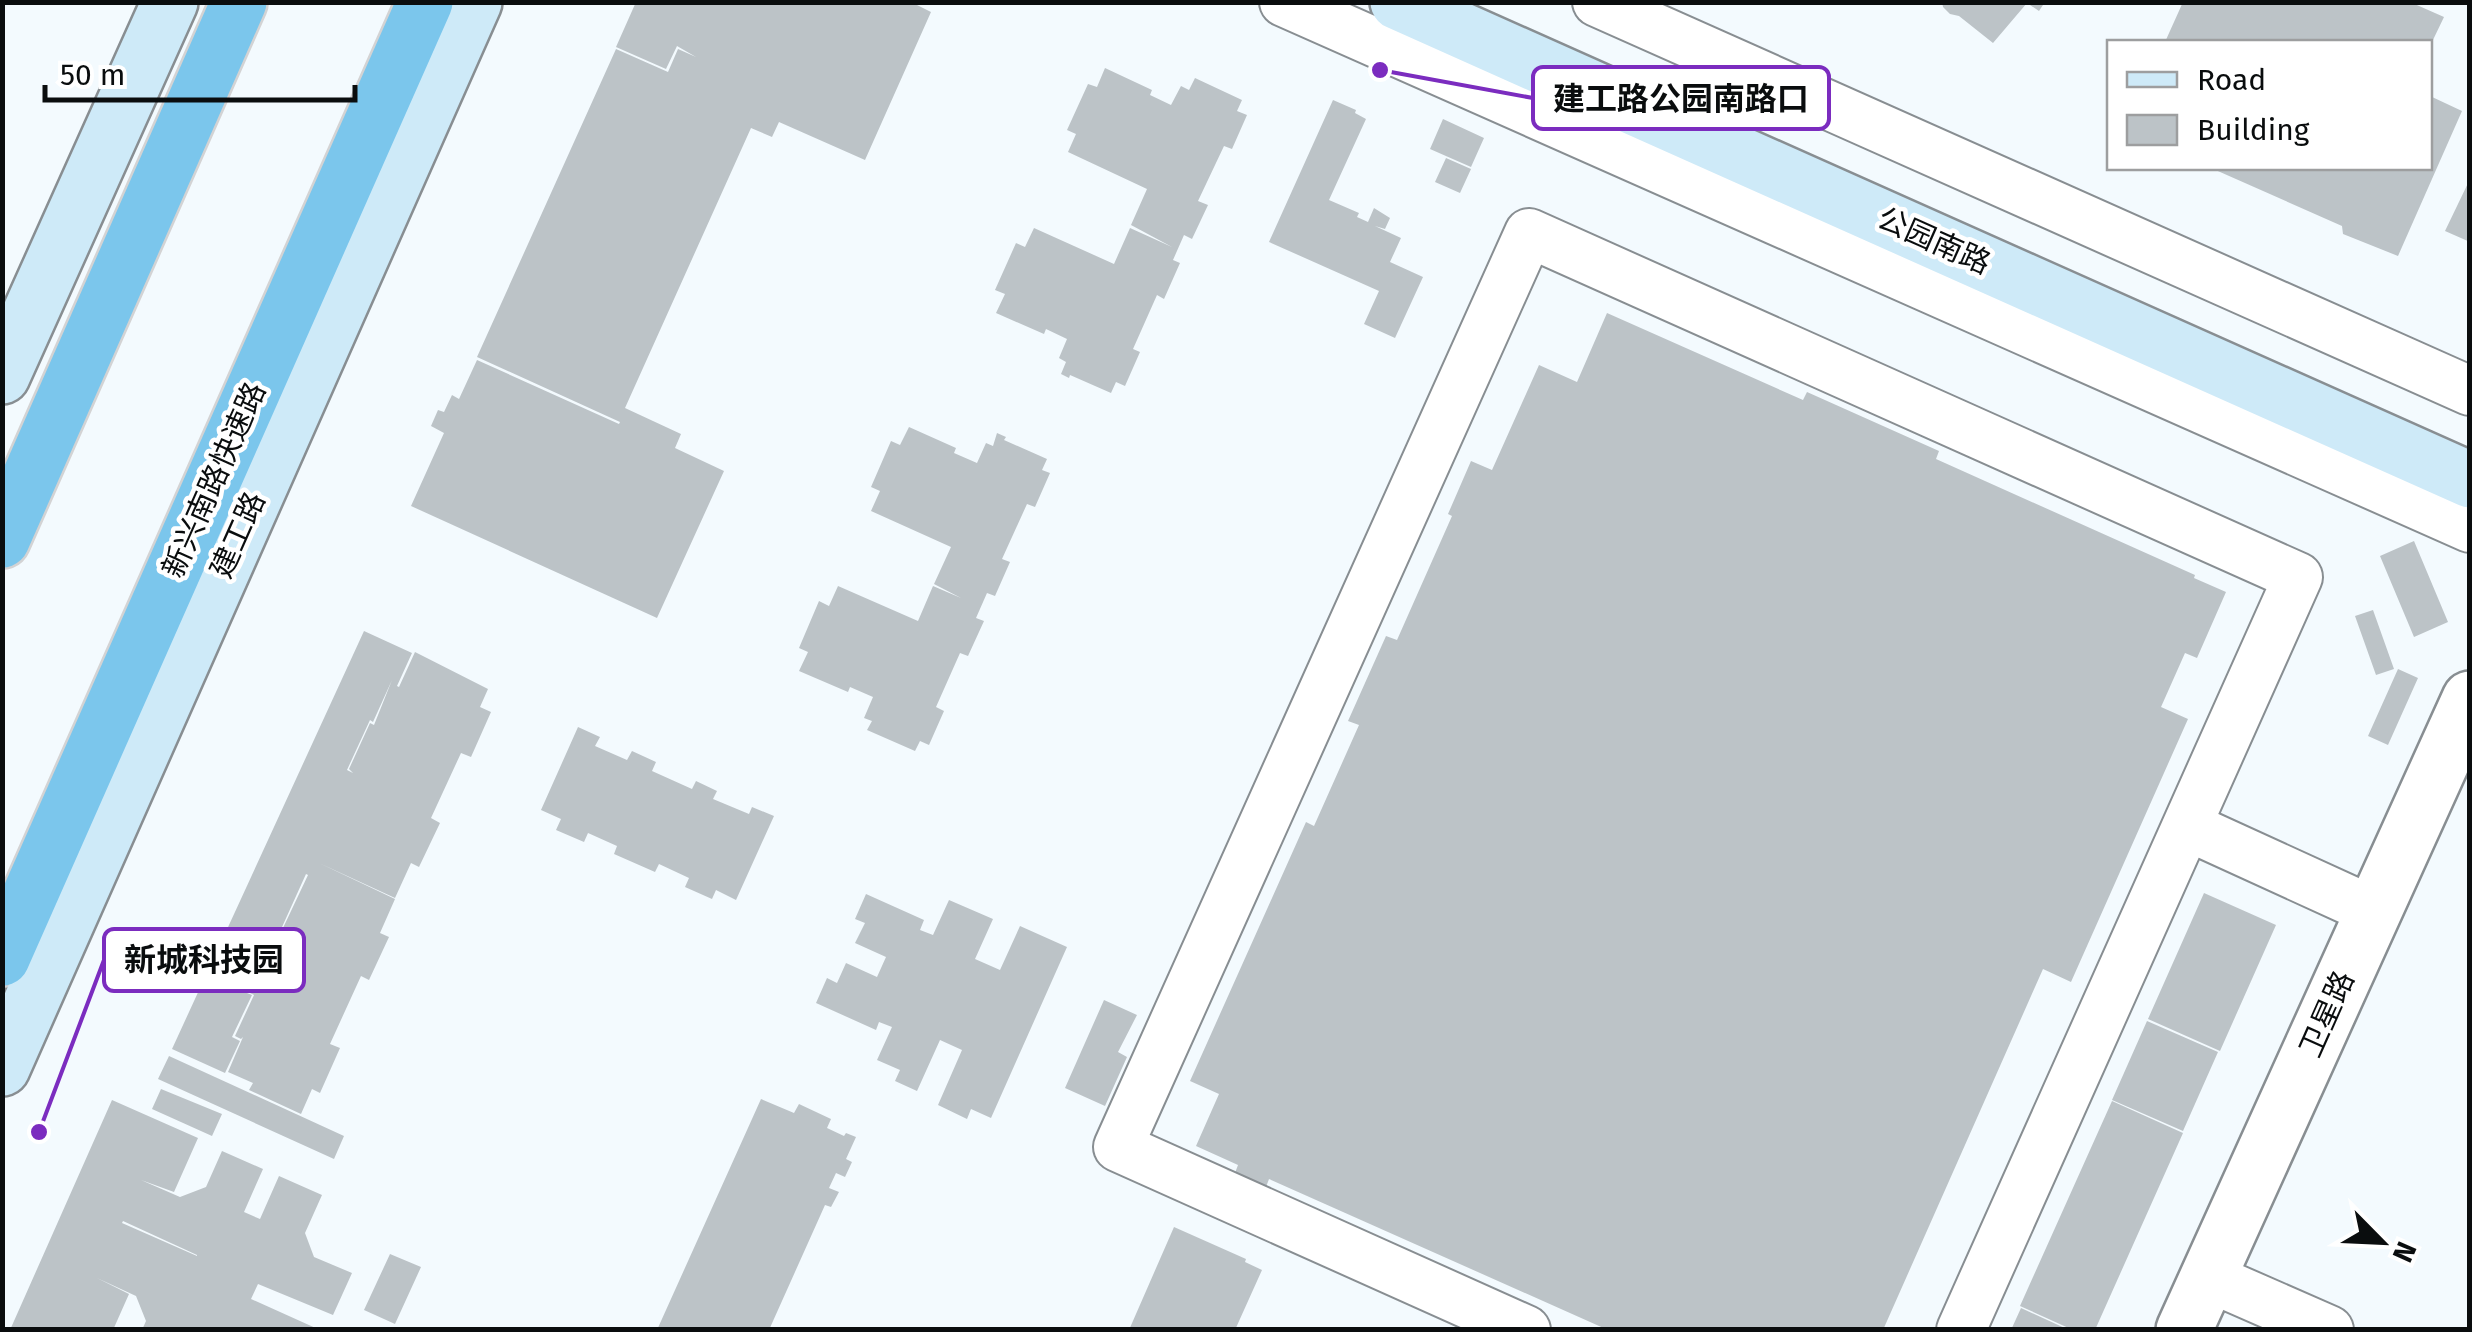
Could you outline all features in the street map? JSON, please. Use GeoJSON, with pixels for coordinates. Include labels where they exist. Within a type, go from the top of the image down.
{"type":"FeatureCollection","features":[{"type":"Feature","properties":{"kind":"highway"},"geometry":{"type":"LineString","coordinates":[[2,540],[240,2]]}},
{"type":"Feature","properties":{"kind":"highway","name":"新兴南路快速路"},"geometry":{"type":"LineString","coordinates":[[2,958],[425,2]]}},
{"type":"Feature","properties":{"kind":"main road"},"geometry":{"type":"LineString","coordinates":[[2,376],[170,2]]}},
{"type":"Feature","properties":{"kind":"main road","name":"建工路"},"geometry":{"type":"LineString","coordinates":[[2,1068],[474,2]]}},
{"type":"Feature","properties":{"kind":"main road","name":"公园南路"},"geometry":{"type":"LineString","coordinates":[[1398,2],[2470,480]]}},
{"type":"Feature","properties":{"kind":"main road","name":"公园南路"},"geometry":{"type":"LineString","coordinates":[[1483,2],[2470,438]]}},
{"type":"Feature","properties":{"kind":"street"},"geometry":{"type":"LineString","coordinates":[[1284,2],[2470,528]]}},
{"type":"Feature","properties":{"kind":"street"},"geometry":{"type":"LineString","coordinates":[[1597,2],[2470,391]]}},
{"type":"Feature","properties":{"kind":"street"},"geometry":{"type":"LineString","coordinates":[[1526,1330],[1118,1147],[1529,234],[2298,577],[1961,1330]]}},
{"type":"Feature","properties":{"kind":"street","name":"卫星路"},"geometry":{"type":"LineString","coordinates":[[2184,1330],[2470,699]]}},
{"type":"Feature","properties":{"kind":"street"},"geometry":{"type":"LineString","coordinates":[[2187,826],[2373,911]]}},
{"type":"Feature","properties":{"kind":"street"},"geometry":{"type":"LineString","coordinates":[[2208,1276],[2329,1330]]}},
{"type":"Feature","properties":{"kind":"building"},"geometry":{"type":"Polygon","coordinates":[[[636,2],[911,2],[931,12],[865,160],[779,122],[772,137],[751,128],[625,408],[681,434],[675,448],[724,471],[657,618],[411,506],[444,433],[431,426],[438,410],[444,412],[452,395],[459,399],[477,360],[620,422],[477,357],[616,49],[668,72],[678,49],[696,57],[677,46],[666,69],[616,47],[636,2]]]}},
{"type":"Feature","properties":{"kind":"building"},"geometry":{"type":"Polygon","coordinates":[[[1942,2],[2045,2],[2039,11],[2027,3],[1993,43],[1959,16],[1950,14],[1942,2]]]}},
{"type":"Feature","properties":{"kind":"building"},"geometry":{"type":"Polygon","coordinates":[[[2183,2],[2410,2],[2444,17],[2432,42],[2166,40],[2183,2]]]}},
{"type":"Feature","properties":{"kind":"building"},"geometry":{"type":"Polygon","coordinates":[[[1105,68],[1152,90],[1150,95],[1171,105],[1181,86],[1189,90],[1195,78],[1242,100],[1237,111],[1247,115],[1232,149],[1224,146],[1198,201],[1208,205],[1192,239],[1184,235],[1173,260],[1180,263],[1164,299],[1157,295],[1133,349],[1140,352],[1125,386],[1116,382],[1111,393],[1061,374],[1066,362],[1059,358],[1067,339],[1046,329],[1044,334],[996,313],[1005,294],[995,290],[1016,243],[1025,247],[1034,228],[1114,264],[1130,228],[1172,247],[1131,225],[1147,189],[1068,152],[1076,134],[1067,130],[1088,84],[1097,87],[1105,68]]]}},
{"type":"Feature","properties":{"kind":"building"},"geometry":{"type":"Polygon","coordinates":[[[2432,97],[2462,111],[2398,256],[2343,234],[2342,226],[2216,170],[2432,170],[2432,97]]]}},
{"type":"Feature","properties":{"kind":"building"},"geometry":{"type":"Polygon","coordinates":[[[1333,100],[1366,119],[1329,200],[1359,213],[1357,217],[1368,222],[1374,208],[1390,218],[1385,229],[1375,226],[1401,238],[1390,262],[1423,277],[1395,338],[1364,324],[1379,291],[1269,242],[1333,100]]]}},
{"type":"Feature","properties":{"kind":"building"},"geometry":{"type":"Polygon","coordinates":[[[1443,119],[1484,138],[1471,167],[1430,149],[1443,119]]]}},
{"type":"Feature","properties":{"kind":"building"},"geometry":{"type":"Polygon","coordinates":[[[1446,158],[1471,169],[1460,193],[1435,182],[1446,158]]]}},
{"type":"Feature","properties":{"kind":"building"},"geometry":{"type":"Polygon","coordinates":[[[2470,179],[2470,242],[2445,231],[2470,179]]]}},
{"type":"Feature","properties":{"kind":"building"},"geometry":{"type":"Polygon","coordinates":[[[1607,313],[1803,400],[1807,392],[1939,451],[1936,459],[2226,592],[2197,658],[2185,653],[2161,707],[2188,719],[2071,982],[2043,969],[1883,1330],[1608,1330],[1269,1179],[1266,1187],[1235,1173],[1238,1165],[1196,1146],[1219,1094],[1190,1081],[1306,822],[1314,826],[1359,725],[1348,721],[1386,636],[1397,640],[1452,516],[1448,514],[1471,461],[1492,470],[1539,365],[1577,382],[1607,313]]]}},
{"type":"Feature","properties":{"kind":"building"},"geometry":{"type":"Polygon","coordinates":[[[909,427],[956,448],[954,453],[977,463],[986,443],[993,446],[997,433],[1047,459],[1042,470],[1050,473],[1035,507],[1027,504],[1002,559],[1010,562],[995,596],[987,593],[976,618],[984,621],[968,656],[960,653],[936,707],[944,711],[929,745],[920,741],[915,751],[867,730],[872,721],[864,718],[873,697],[850,687],[848,692],[799,671],[808,652],[799,648],[819,601],[829,606],[838,586],[918,621],[933,586],[961,598],[934,584],[951,547],[871,511],[880,491],[871,487],[891,441],[900,445],[909,427]]]}},
{"type":"Feature","properties":{"kind":"building"},"geometry":{"type":"Polygon","coordinates":[[[2414,541],[2448,622],[2414,637],[2380,556],[2414,541]]]}},
{"type":"Feature","properties":{"kind":"building"},"geometry":{"type":"Polygon","coordinates":[[[2373,610],[2394,669],[2376,675],[2355,616],[2373,610]]]}},
{"type":"Feature","properties":{"kind":"building"},"geometry":{"type":"Polygon","coordinates":[[[364,631],[412,653],[399,687],[415,652],[488,689],[480,707],[491,712],[471,757],[461,753],[431,818],[440,823],[419,867],[411,863],[395,898],[319,863],[395,899],[380,933],[389,937],[369,980],[361,976],[330,1044],[340,1048],[320,1093],[312,1089],[301,1114],[249,1090],[253,1083],[228,1072],[243,1037],[235,1036],[254,995],[250,993],[271,946],[247,993],[252,995],[232,1037],[240,1041],[225,1073],[172,1049],[364,631]],[[392,680],[373,722],[370,720],[347,770],[353,773],[349,769],[370,723],[374,725],[392,680]],[[306,874],[273,947],[308,875],[306,874]]]}},
{"type":"Feature","properties":{"kind":"building"},"geometry":{"type":"Polygon","coordinates":[[[2398,669],[2418,678],[2388,745],[2368,736],[2398,669]]]}},
{"type":"Feature","properties":{"kind":"building"},"geometry":{"type":"Polygon","coordinates":[[[578,727],[600,737],[595,746],[627,760],[632,751],[656,762],[652,771],[692,789],[696,781],[717,791],[713,799],[749,814],[752,807],[774,816],[736,900],[716,890],[712,899],[685,887],[689,878],[659,864],[655,872],[614,854],[617,846],[588,833],[584,842],[556,830],[561,819],[541,810],[578,727]]]}},
{"type":"Feature","properties":{"kind":"building"},"geometry":{"type":"Polygon","coordinates":[[[2204,893],[2276,925],[2220,1051],[2148,1019],[2204,893]]]}},
{"type":"Feature","properties":{"kind":"building"},"geometry":{"type":"Polygon","coordinates":[[[866,894],[924,920],[920,930],[933,935],[949,900],[993,919],[975,959],[1000,970],[1020,926],[1067,947],[991,1118],[971,1109],[967,1119],[938,1105],[962,1050],[940,1040],[917,1091],[895,1081],[900,1070],[877,1060],[892,1027],[879,1022],[876,1030],[816,1003],[827,978],[837,983],[846,963],[877,977],[886,957],[855,943],[865,923],[855,919],[866,894]]]}},
{"type":"Feature","properties":{"kind":"building"},"geometry":{"type":"Polygon","coordinates":[[[1104,1000],[1137,1015],[1118,1052],[1127,1057],[1105,1106],[1065,1088],[1104,1000]]]}},
{"type":"Feature","properties":{"kind":"building"},"geometry":{"type":"Polygon","coordinates":[[[2147,1021],[2218,1052],[2183,1131],[2112,1100],[2147,1021]]]}},
{"type":"Feature","properties":{"kind":"building"},"geometry":{"type":"Polygon","coordinates":[[[169,1056],[344,1136],[334,1159],[158,1079],[169,1056]]]}},
{"type":"Feature","properties":{"kind":"building"},"geometry":{"type":"Polygon","coordinates":[[[161,1089],[222,1114],[212,1136],[152,1109],[161,1089]]]}},
{"type":"Feature","properties":{"kind":"building"},"geometry":{"type":"Polygon","coordinates":[[[761,1099],[794,1113],[799,1104],[831,1119],[827,1128],[856,1137],[846,1159],[852,1162],[845,1177],[836,1173],[829,1188],[839,1192],[831,1207],[825,1205],[769,1330],[657,1330],[761,1099]]]}},
{"type":"Feature","properties":{"kind":"building"},"geometry":{"type":"Polygon","coordinates":[[[112,1100],[198,1138],[174,1192],[141,1180],[180,1197],[206,1187],[222,1151],[263,1169],[244,1212],[260,1219],[279,1176],[322,1195],[305,1233],[314,1257],[352,1273],[333,1315],[258,1284],[251,1299],[320,1330],[142,1330],[146,1321],[136,1296],[97,1278],[129,1294],[113,1330],[10,1330],[112,1100]],[[123,1221],[122,1223],[197,1256],[123,1221]]]}},
{"type":"Feature","properties":{"kind":"building"},"geometry":{"type":"Polygon","coordinates":[[[2112,1101],[2183,1133],[2095,1330],[2073,1330],[2020,1306],[2112,1101]]]}},
{"type":"Feature","properties":{"kind":"building"},"geometry":{"type":"Polygon","coordinates":[[[1174,1227],[1262,1270],[1235,1330],[1129,1330],[1174,1227]]]}},
{"type":"Feature","properties":{"kind":"building"},"geometry":{"type":"Polygon","coordinates":[[[390,1254],[421,1267],[395,1324],[364,1310],[390,1254]]]}},
{"type":"Feature","properties":{"kind":"building"},"geometry":{"type":"Polygon","coordinates":[[[2021,1308],[2069,1330],[2011,1330],[2021,1308]]]}},
{"type":"Feature","properties":{"kind":"place","name":"建工路公园南路口"},"geometry":{"type":"Point","coordinates":[1380,70]}},
{"type":"Feature","properties":{"kind":"place","name":"新城科技园"},"geometry":{"type":"Point","coordinates":[39,1132]}}]}
